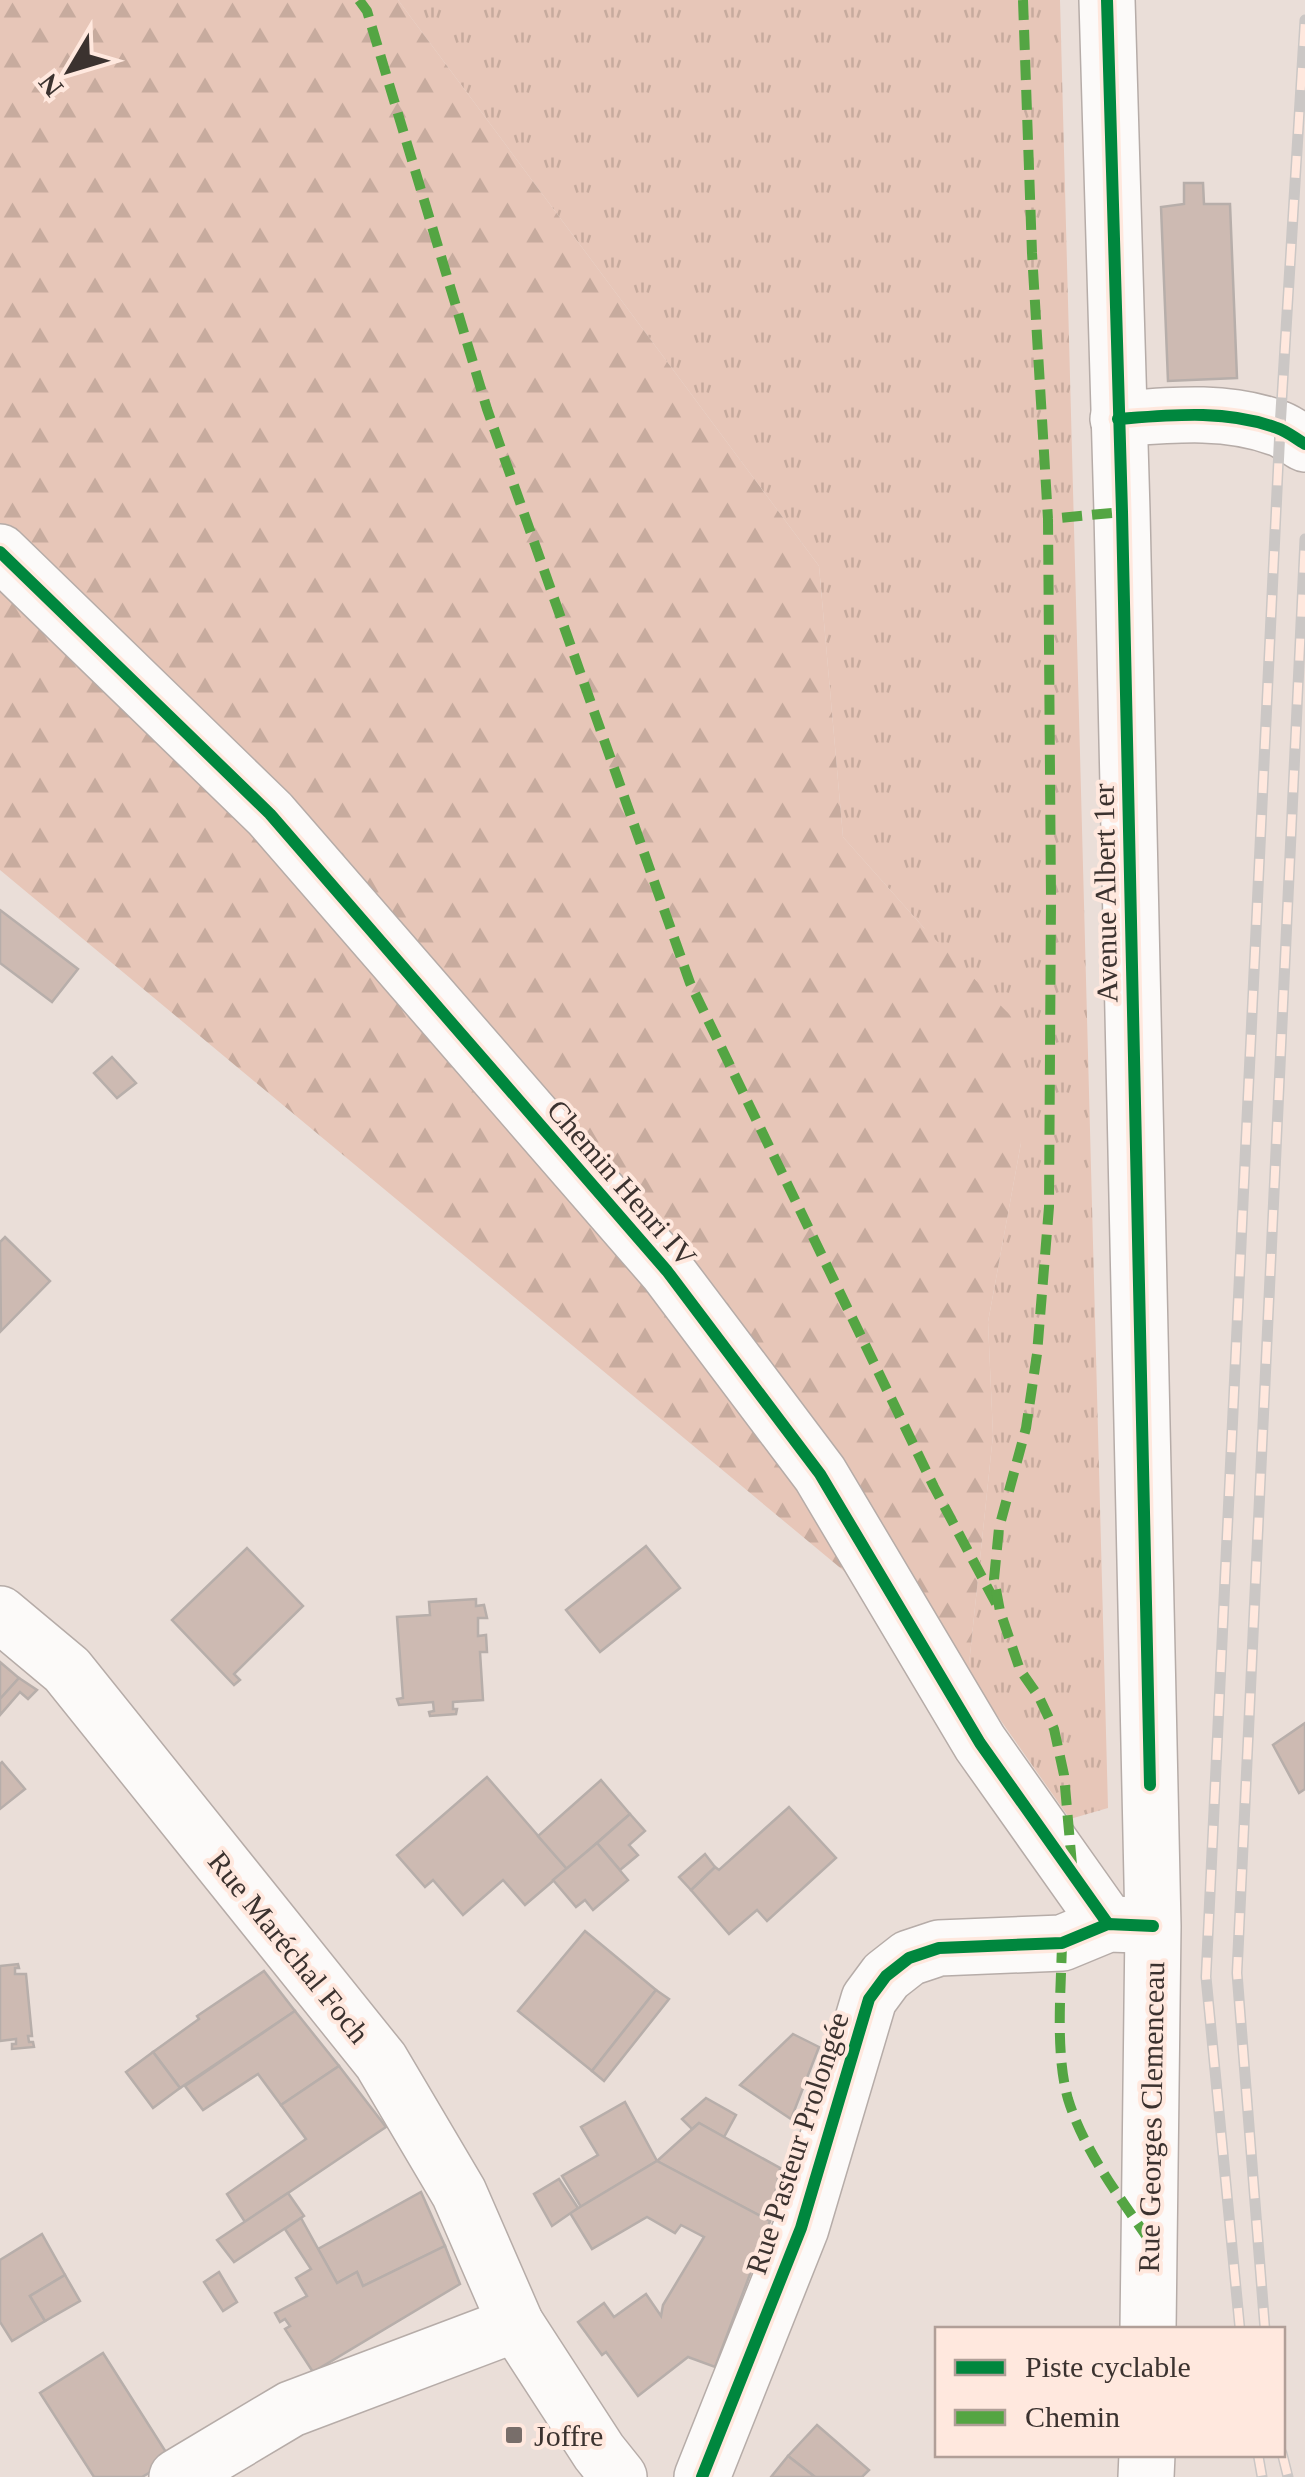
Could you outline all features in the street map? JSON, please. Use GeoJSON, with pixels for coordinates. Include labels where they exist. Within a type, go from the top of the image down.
{"type":"FeatureCollection","features":[{"type":"Feature","properties":{"kind":"street","name":"Avenue Albert 1er"},"geometry":{"type":"LineString","coordinates":[[1107,0],[1150,1785]]}},
{"type":"Feature","properties":{"kind":"street"},"geometry":{"type":"LineString","coordinates":[[1118,419],[1186,414],[1237,418],[1280,428],[1305,444]]}},
{"type":"Feature","properties":{"kind":"street","name":"Chemin Henri IV"},"geometry":{"type":"LineString","coordinates":[[0,552],[270,814],[666,1271],[820,1474],[980,1743],[1130,1925]]}},
{"type":"Feature","properties":{"kind":"street","name":"Rue Maréchal Foch"},"geometry":{"type":"LineString","coordinates":[[0,1614],[68,1670],[381,2061],[459,2193],[516,2324],[619,2477]]}},
{"type":"Feature","properties":{"kind":"street","name":"Rue Georges Clemenceau"},"geometry":{"type":"LineString","coordinates":[[1148,2327],[1130,1925],[1150,1785]]}},
{"type":"Feature","properties":{"kind":"street","name":"Rue Pasteur Prolongée"},"geometry":{"type":"LineString","coordinates":[[702,2477],[801,2228],[868,1999],[886,1976],[909,1958],[939,1948],[1062,1943],[1130,1925]]}},
{"type":"Feature","properties":{"kind":"street"},"geometry":{"type":"LineString","coordinates":[[177,2477],[290,2409],[516,2324]]}},
{"type":"Feature","properties":{"kind":"green space"},"geometry":{"type":"Polygon","coordinates":[[[0,0],[398,0],[819,566],[843,837],[924,928],[1014,1019],[1021,1143],[988,1322],[993,1435],[968,1674],[0,870],[0,0]]]}},
{"type":"Feature","properties":{"kind":"green space"},"geometry":{"type":"Polygon","coordinates":[[[398,0],[1060,0],[1108,1808],[1070,1819],[968,1674],[993,1435],[988,1322],[1021,1143],[924,928],[843,837],[819,566],[398,0]]]}},
{"type":"Feature","properties":{"kind":"building"},"geometry":{"type":"Polygon","coordinates":[[[1184,183],[1203,183],[1204,204],[1230,204],[1237,378],[1168,381],[1161,207],[1184,204],[1184,183]]]}},
{"type":"Feature","properties":{"kind":"building"},"geometry":{"type":"Polygon","coordinates":[[[0,910],[78,969],[52,1002],[0,963],[0,910]]]}},
{"type":"Feature","properties":{"kind":"building"},"geometry":{"type":"Polygon","coordinates":[[[112,1057],[136,1083],[117,1098],[94,1073],[112,1057]]]}},
{"type":"Feature","properties":{"kind":"building"},"geometry":{"type":"Polygon","coordinates":[[[5,1237],[50,1281],[1,1331],[0,1242],[5,1237]]]}},
{"type":"Feature","properties":{"kind":"building"},"geometry":{"type":"Polygon","coordinates":[[[646,1546],[680,1588],[600,1652],[566,1610],[646,1546]]]}},
{"type":"Feature","properties":{"kind":"building"},"geometry":{"type":"Polygon","coordinates":[[[247,1548],[303,1606],[234,1674],[240,1680],[234,1685],[172,1620],[247,1548]]]}},
{"type":"Feature","properties":{"kind":"building"},"geometry":{"type":"Polygon","coordinates":[[[476,1599],[476,1606],[484,1605],[487,1618],[478,1618],[478,1636],[486,1635],[487,1652],[480,1652],[483,1700],[453,1702],[456,1714],[430,1716],[433,1702],[399,1705],[397,1699],[403,1698],[397,1617],[430,1615],[429,1602],[476,1599]]]}},
{"type":"Feature","properties":{"kind":"building"},"geometry":{"type":"Polygon","coordinates":[[[0,1662],[19,1678],[0,1699],[0,1662]]]}},
{"type":"Feature","properties":{"kind":"building"},"geometry":{"type":"Polygon","coordinates":[[[19,1678],[37,1690],[28,1699],[20,1692],[0,1715],[0,1699],[19,1678]]]}},
{"type":"Feature","properties":{"kind":"building"},"geometry":{"type":"Polygon","coordinates":[[[1305,1723],[1305,1789],[1299,1793],[1273,1745],[1305,1723]]]}},
{"type":"Feature","properties":{"kind":"building"},"geometry":{"type":"Polygon","coordinates":[[[0,1764],[25,1789],[0,1809],[0,1764]]]}},
{"type":"Feature","properties":{"kind":"building"},"geometry":{"type":"Polygon","coordinates":[[[487,1777],[567,1869],[525,1905],[503,1880],[463,1915],[433,1880],[425,1887],[397,1855],[487,1777]]]}},
{"type":"Feature","properties":{"kind":"building"},"geometry":{"type":"Polygon","coordinates":[[[601,1780],[630,1814],[567,1869],[538,1836],[601,1780]]]}},
{"type":"Feature","properties":{"kind":"building"},"geometry":{"type":"Polygon","coordinates":[[[789,1807],[836,1858],[767,1921],[757,1910],[729,1934],[691,1890],[789,1807]]]}},
{"type":"Feature","properties":{"kind":"building"},"geometry":{"type":"Polygon","coordinates":[[[630,1814],[645,1831],[629,1845],[638,1855],[620,1870],[597,1843],[630,1814]]]}},
{"type":"Feature","properties":{"kind":"building"},"geometry":{"type":"Polygon","coordinates":[[[597,1843],[628,1880],[593,1910],[585,1900],[576,1907],[553,1880],[597,1843]]]}},
{"type":"Feature","properties":{"kind":"building"},"geometry":{"type":"Polygon","coordinates":[[[705,1854],[715,1867],[691,1890],[679,1877],[705,1854]]]}},
{"type":"Feature","properties":{"kind":"building"},"geometry":{"type":"Polygon","coordinates":[[[585,1931],[656,1990],[592,2071],[518,2011],[585,1931]]]}},
{"type":"Feature","properties":{"kind":"building"},"geometry":{"type":"Polygon","coordinates":[[[18,1964],[15,1974],[26,1974],[32,2036],[28,2036],[34,2047],[12,2049],[16,2039],[0,2041],[0,1966],[18,1964]]]}},
{"type":"Feature","properties":{"kind":"building"},"geometry":{"type":"Polygon","coordinates":[[[264,1971],[295,2011],[180,2088],[153,2052],[199,2019],[197,2016],[264,1971]]]}},
{"type":"Feature","properties":{"kind":"building"},"geometry":{"type":"Polygon","coordinates":[[[656,1990],[669,1999],[604,2081],[592,2071],[656,1990]]]}},
{"type":"Feature","properties":{"kind":"building"},"geometry":{"type":"Polygon","coordinates":[[[295,2011],[339,2066],[281,2105],[258,2074],[203,2110],[185,2086],[295,2011]]]}},
{"type":"Feature","properties":{"kind":"building"},"geometry":{"type":"Polygon","coordinates":[[[793,2034],[819,2047],[791,2119],[740,2085],[793,2034]]]}},
{"type":"Feature","properties":{"kind":"building"},"geometry":{"type":"Polygon","coordinates":[[[153,2052],[180,2088],[153,2108],[126,2072],[153,2052]]]}},
{"type":"Feature","properties":{"kind":"building"},"geometry":{"type":"Polygon","coordinates":[[[339,2066],[386,2127],[245,2222],[227,2194],[306,2139],[281,2105],[339,2066]]]}},
{"type":"Feature","properties":{"kind":"building"},"geometry":{"type":"Polygon","coordinates":[[[706,2098],[736,2115],[724,2137],[699,2123],[692,2129],[682,2119],[706,2098]]]}},
{"type":"Feature","properties":{"kind":"building"},"geometry":{"type":"Polygon","coordinates":[[[625,2102],[657,2161],[581,2207],[562,2176],[598,2155],[581,2127],[625,2102]]]}},
{"type":"Feature","properties":{"kind":"building"},"geometry":{"type":"Polygon","coordinates":[[[699,2123],[780,2168],[770,2221],[657,2161],[699,2123]]]}},
{"type":"Feature","properties":{"kind":"building"},"geometry":{"type":"Polygon","coordinates":[[[657,2161],[770,2221],[715,2367],[688,2357],[638,2396],[578,2322],[604,2303],[614,2317],[646,2294],[661,2316],[663,2305],[704,2237],[681,2225],[675,2233],[647,2217],[592,2249],[570,2213],[657,2161]]]}},
{"type":"Feature","properties":{"kind":"building"},"geometry":{"type":"Polygon","coordinates":[[[559,2179],[578,2208],[552,2226],[534,2194],[559,2179]]]}},
{"type":"Feature","properties":{"kind":"building"},"geometry":{"type":"Polygon","coordinates":[[[421,2192],[445,2246],[363,2286],[357,2272],[337,2283],[318,2249],[421,2192]]]}},
{"type":"Feature","properties":{"kind":"building"},"geometry":{"type":"Polygon","coordinates":[[[288,2193],[304,2216],[234,2262],[217,2240],[288,2193]]]}},
{"type":"Feature","properties":{"kind":"building"},"geometry":{"type":"Polygon","coordinates":[[[301,2218],[337,2283],[357,2272],[363,2286],[445,2246],[460,2284],[313,2372],[285,2329],[290,2326],[285,2319],[280,2322],[275,2313],[307,2296],[296,2278],[311,2269],[285,2229],[301,2218]]]}},
{"type":"Feature","properties":{"kind":"building"},"geometry":{"type":"Polygon","coordinates":[[[42,2234],[65,2275],[30,2296],[45,2321],[12,2341],[0,2322],[0,2260],[42,2234]]]}},
{"type":"Feature","properties":{"kind":"building"},"geometry":{"type":"Polygon","coordinates":[[[219,2272],[237,2302],[223,2311],[204,2282],[219,2272]]]}},
{"type":"Feature","properties":{"kind":"building"},"geometry":{"type":"Polygon","coordinates":[[[65,2275],[80,2301],[45,2321],[30,2296],[65,2275]]]}},
{"type":"Feature","properties":{"kind":"building"},"geometry":{"type":"Polygon","coordinates":[[[103,2353],[171,2460],[142,2477],[94,2477],[40,2393],[103,2353]]]}},
{"type":"Feature","properties":{"kind":"building"},"geometry":{"type":"Polygon","coordinates":[[[817,2425],[869,2470],[862,2477],[815,2477],[788,2456],[817,2425]]]}},
{"type":"Feature","properties":{"kind":"building"},"geometry":{"type":"Polygon","coordinates":[[[788,2456],[815,2477],[771,2477],[788,2456]]]}},
{"type":"Feature","properties":{"kind":"railway"},"geometry":{"type":"LineString","coordinates":[[1240,2327],[1206,1977],[1280,428],[1305,20]]}},
{"type":"Feature","properties":{"kind":"railway"},"geometry":{"type":"LineString","coordinates":[[1265,2327],[1237,1973],[1305,539]]}},
{"type":"Feature","properties":{"kind":"railway"},"geometry":{"type":"LineString","coordinates":[[1259,2457],[1262,2477]]}},
{"type":"Feature","properties":{"kind":"railway"},"geometry":{"type":"LineString","coordinates":[[1283,2457],[1288,2477]]}},
{"type":"Feature","properties":{"kind":"marked path"},"geometry":{"type":"LineString","coordinates":[[359,0],[367,11],[487,409],[690,983],[934,1487],[1000,1611]]}},
{"type":"Feature","properties":{"kind":"marked path"},"geometry":{"type":"LineString","coordinates":[[1023,0],[1032,253],[1048,519]]}},
{"type":"Feature","properties":{"kind":"marked path"},"geometry":{"type":"LineString","coordinates":[[1072,1865],[1064,1775],[1054,1729],[1020,1670],[1000,1611],[994,1579],[999,1528],[1026,1428],[1037,1354],[1049,1207],[1048,519],[1122,512]]}},
{"type":"Feature","properties":{"kind":"marked path"},"geometry":{"type":"LineString","coordinates":[[1062,1943],[1060,2042],[1068,2099],[1093,2155],[1149,2240]]}},
{"type":"Feature","properties":{"kind":"cycle path"},"geometry":{"type":"LineString","coordinates":[[1107,0],[1150,1785]]}},
{"type":"Feature","properties":{"kind":"cycle path"},"geometry":{"type":"LineString","coordinates":[[1118,419],[1198,415],[1238,418],[1281,429],[1305,444]]}},
{"type":"Feature","properties":{"kind":"cycle path"},"geometry":{"type":"LineString","coordinates":[[0,552],[270,814],[667,1271],[820,1474],[980,1743],[1108,1924]]}},
{"type":"Feature","properties":{"kind":"cycle path"},"geometry":{"type":"LineString","coordinates":[[702,2477],[801,2228],[869,1999],[886,1976],[909,1958],[939,1948],[1062,1943],[1108,1924],[1153,1926]]}},
{"type":"Feature","properties":{"kind":"place","name":"Joffre"},"geometry":{"type":"Point","coordinates":[514,2435]}}]}
